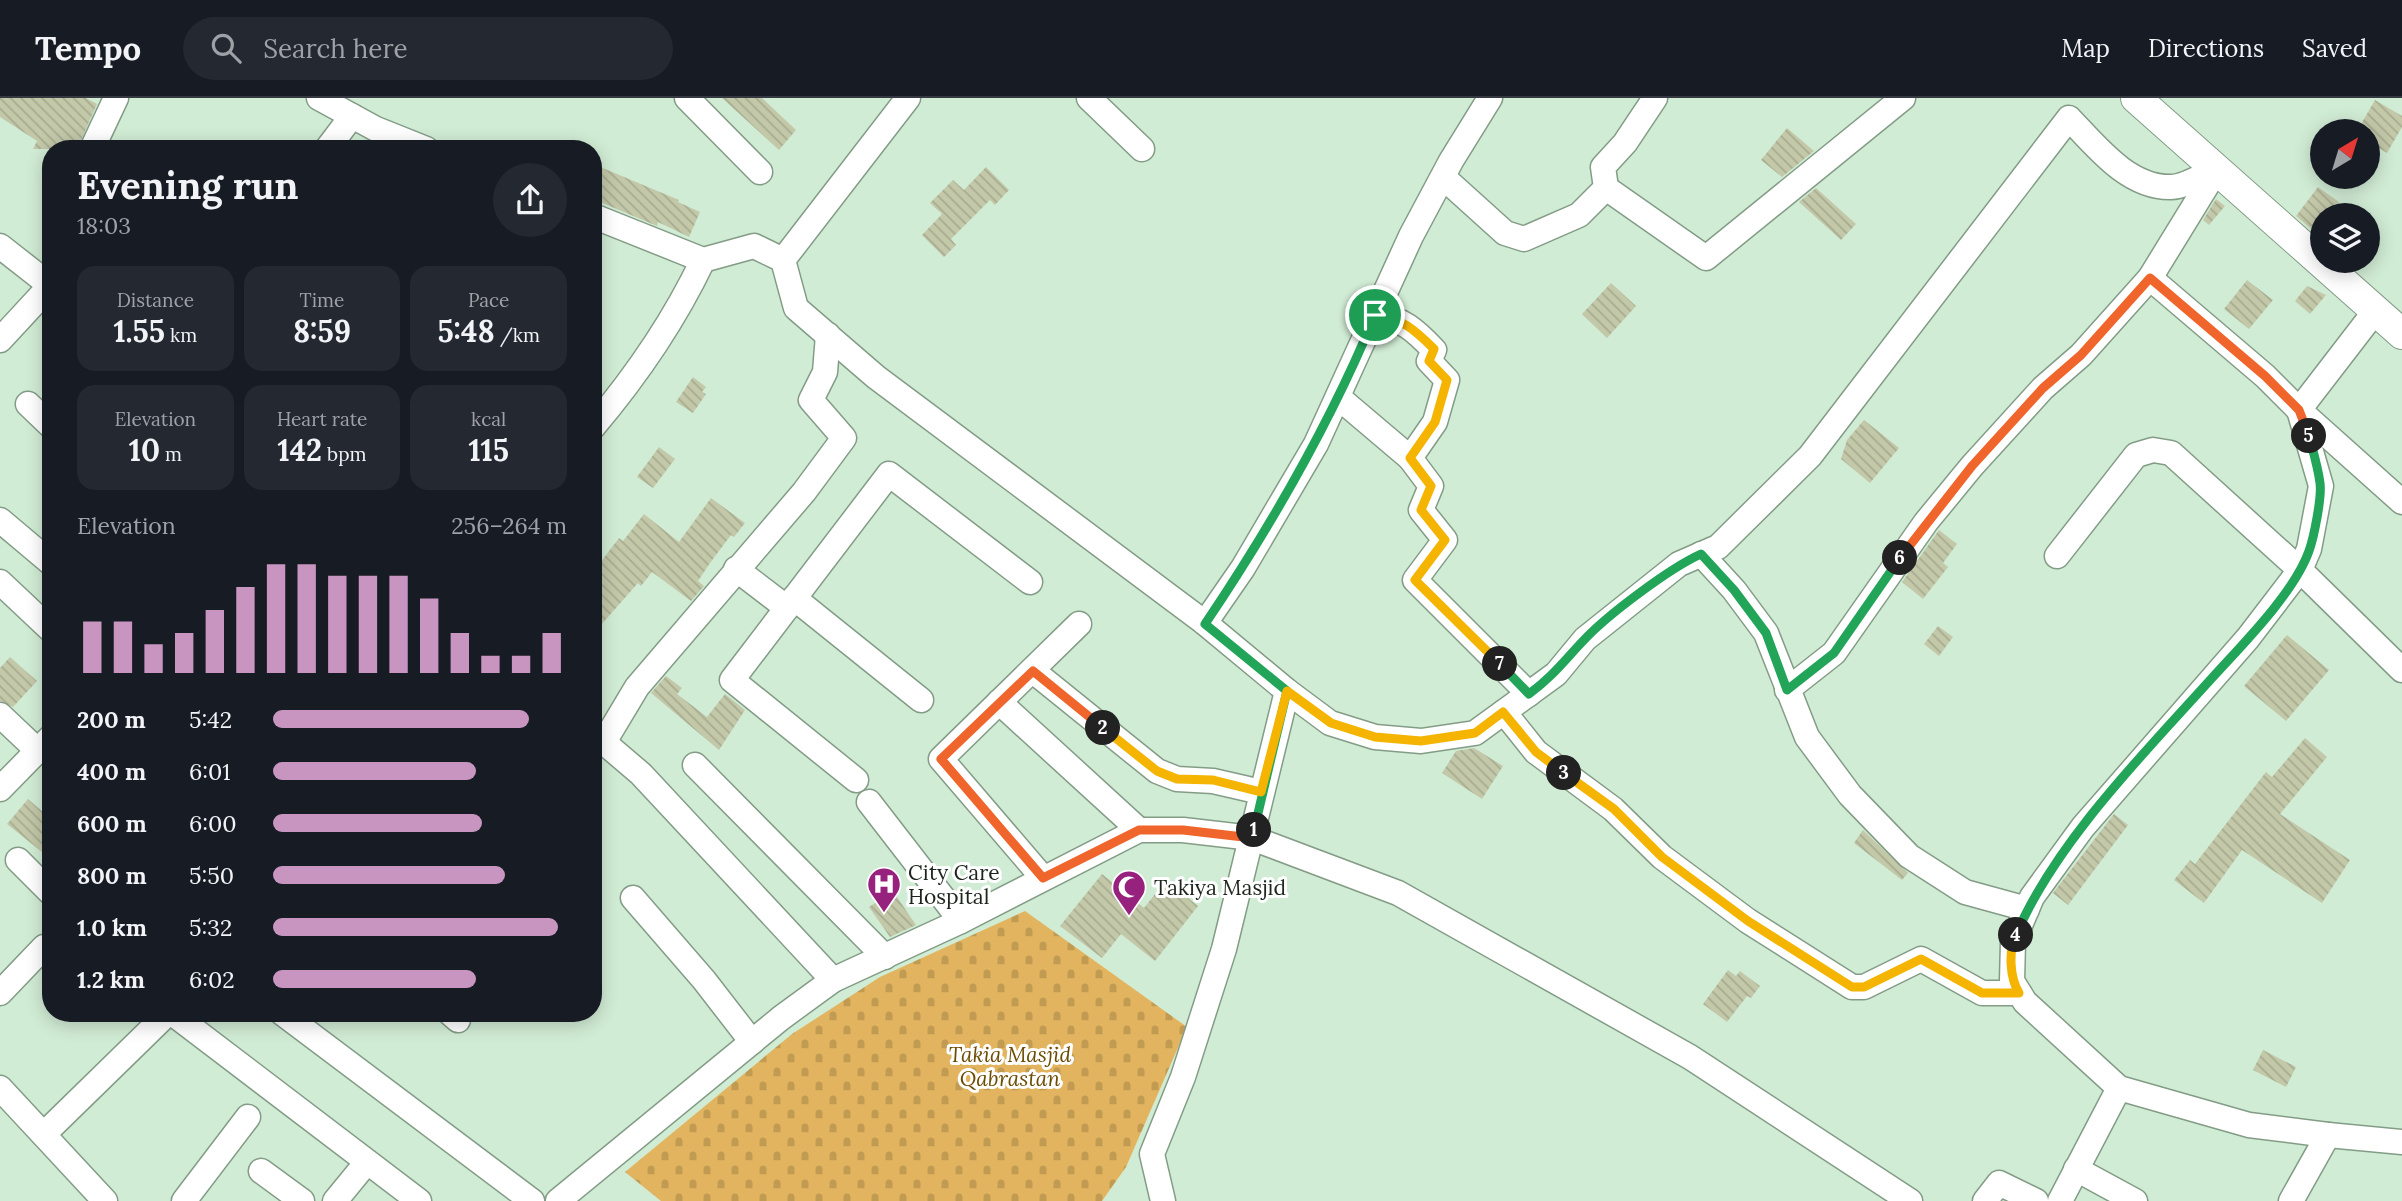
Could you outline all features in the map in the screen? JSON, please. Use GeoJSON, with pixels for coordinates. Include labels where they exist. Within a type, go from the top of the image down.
{"type":"FeatureCollection","features":[{"type":"Feature","properties":{"kind":"street"},"geometry":{"type":"LineString","coordinates":[[96,140],[116,98]]}},
{"type":"Feature","properties":{"kind":"street"},"geometry":{"type":"LineString","coordinates":[[319,98],[406,140]]}},
{"type":"Feature","properties":{"kind":"street"},"geometry":{"type":"LineString","coordinates":[[687,98],[760,172]]}},
{"type":"Feature","properties":{"kind":"street"},"geometry":{"type":"LineString","coordinates":[[783,260],[908,98]]}},
{"type":"Feature","properties":{"kind":"street"},"geometry":{"type":"LineString","coordinates":[[1088,98],[1142,149]]}},
{"type":"Feature","properties":{"kind":"street"},"geometry":{"type":"LineString","coordinates":[[1205,624],[1316,444],[1375,315],[1443,177],[1490,98]]}},
{"type":"Feature","properties":{"kind":"street"},"geometry":{"type":"LineString","coordinates":[[1655,98],[1625,144],[1602,166],[1606,188],[1706,258],[1903,98]]}},
{"type":"Feature","properties":{"kind":"street"},"geometry":{"type":"LineString","coordinates":[[2136,98],[2402,334]]}},
{"type":"Feature","properties":{"kind":"street"},"geometry":{"type":"LineString","coordinates":[[602,220],[703,260],[754,246],[783,260],[796,308],[876,377],[1205,624],[1287,691],[1331,723],[1387,738],[1421,741],[1475,733],[1556,674],[1585,639],[1679,564],[1718,547],[1810,456],[2071,108],[2113,162],[2138,180],[2173,188],[2217,169]]}},
{"type":"Feature","properties":{"kind":"street"},"geometry":{"type":"LineString","coordinates":[[334,140],[352,116]]}},
{"type":"Feature","properties":{"kind":"street"},"geometry":{"type":"LineString","coordinates":[[1787,690],[1834,653],[1903,554],[1972,466],[2043,388],[2081,355],[2150,278],[2217,169]]}},
{"type":"Feature","properties":{"kind":"street"},"geometry":{"type":"LineString","coordinates":[[1443,177],[1505,233],[1524,239],[1579,215],[1606,188]]}},
{"type":"Feature","properties":{"kind":"street"},"geometry":{"type":"LineString","coordinates":[[0,246],[42,280]]}},
{"type":"Feature","properties":{"kind":"street"},"geometry":{"type":"LineString","coordinates":[[602,416],[628,386],[681,307],[703,260]]}},
{"type":"Feature","properties":{"kind":"street"},"geometry":{"type":"LineString","coordinates":[[2150,278],[2265,376],[2402,502]]}},
{"type":"Feature","properties":{"kind":"street"},"geometry":{"type":"LineString","coordinates":[[0,340],[42,295]]}},
{"type":"Feature","properties":{"kind":"street"},"geometry":{"type":"LineString","coordinates":[[2299,410],[2376,310]]}},
{"type":"Feature","properties":{"kind":"street"},"geometry":{"type":"LineString","coordinates":[[1375,315],[1394,317],[1413,328],[1434,349],[1429,361],[1447,380],[1435,422],[1410,458]]}},
{"type":"Feature","properties":{"kind":"street"},"geometry":{"type":"LineString","coordinates":[[602,732],[736,569],[804,492],[844,438],[811,400],[825,372],[828,335]]}},
{"type":"Feature","properties":{"kind":"street"},"geometry":{"type":"LineString","coordinates":[[1338,397],[1410,458],[1431,486],[1421,510],[1445,540],[1415,580],[1529,694]]}},
{"type":"Feature","properties":{"kind":"street"},"geometry":{"type":"LineString","coordinates":[[28,404],[42,417]]}},
{"type":"Feature","properties":{"kind":"street"},"geometry":{"type":"LineString","coordinates":[[2299,410],[2321,485],[2309,549],[2300,570],[2248,638],[2171,723],[2083,827],[2027,908],[2012,942],[2012,981],[2025,1002],[2119,1088],[2249,1125],[2402,1142]]}},
{"type":"Feature","properties":{"kind":"street"},"geometry":{"type":"LineString","coordinates":[[2057,556],[2136,455],[2153,450],[2171,453],[2399,664]]}},
{"type":"Feature","properties":{"kind":"street"},"geometry":{"type":"LineString","coordinates":[[856,780],[732,680],[889,474],[1030,582]]}},
{"type":"Feature","properties":{"kind":"street"},"geometry":{"type":"LineString","coordinates":[[0,520],[42,555]]}},
{"type":"Feature","properties":{"kind":"street"},"geometry":{"type":"LineString","coordinates":[[1701,554],[1734,590],[1766,633],[1807,737],[1850,795],[1909,856],[1965,892],[2027,908]]}},
{"type":"Feature","properties":{"kind":"street"},"geometry":{"type":"LineString","coordinates":[[736,569],[791,603],[921,700]]}},
{"type":"Feature","properties":{"kind":"street"},"geometry":{"type":"LineString","coordinates":[[0,582],[42,622]]}},
{"type":"Feature","properties":{"kind":"street"},"geometry":{"type":"LineString","coordinates":[[1043,878],[941,759],[1079,624]]}},
{"type":"Feature","properties":{"kind":"street"},"geometry":{"type":"LineString","coordinates":[[1033,671],[1157,771],[1177,779],[1213,780],[1261,792]]}},
{"type":"Feature","properties":{"kind":"street"},"geometry":{"type":"LineString","coordinates":[[1163,1201],[1152,1154],[1183,1077],[1224,949],[1287,691]]}},
{"type":"Feature","properties":{"kind":"street"},"geometry":{"type":"LineString","coordinates":[[999,702],[1139,830]]}},
{"type":"Feature","properties":{"kind":"street"},"geometry":{"type":"LineString","coordinates":[[1503,712],[1536,752],[1614,809],[1662,857],[1748,921],[1852,987],[1864,987],[1921,959],[1982,993],[2019,993]]}},
{"type":"Feature","properties":{"kind":"street"},"geometry":{"type":"LineString","coordinates":[[0,715],[42,742]]}},
{"type":"Feature","properties":{"kind":"street"},"geometry":{"type":"LineString","coordinates":[[602,740],[641,774],[833,980]]}},
{"type":"Feature","properties":{"kind":"street"},"geometry":{"type":"LineString","coordinates":[[0,789],[42,745]]}},
{"type":"Feature","properties":{"kind":"street"},"geometry":{"type":"LineString","coordinates":[[695,765],[886,957]]}},
{"type":"Feature","properties":{"kind":"street"},"geometry":{"type":"LineString","coordinates":[[869,802],[961,921]]}},
{"type":"Feature","properties":{"kind":"street"},"geometry":{"type":"LineString","coordinates":[[558,1201],[752,1042],[833,980],[961,921],[1139,830],[1183,830],[1252,838],[1398,893],[1690,1057],[1910,1201]]}},
{"type":"Feature","properties":{"kind":"street"},"geometry":{"type":"LineString","coordinates":[[18,860],[42,884]]}},
{"type":"Feature","properties":{"kind":"street"},"geometry":{"type":"LineString","coordinates":[[633,898],[704,980],[752,1042]]}},
{"type":"Feature","properties":{"kind":"street"},"geometry":{"type":"LineString","coordinates":[[0,993],[42,949]]}},
{"type":"Feature","properties":{"kind":"street"},"geometry":{"type":"LineString","coordinates":[[44,1134],[161,1022]]}},
{"type":"Feature","properties":{"kind":"street"},"geometry":{"type":"LineString","coordinates":[[182,1022],[419,1201]]}},
{"type":"Feature","properties":{"kind":"street"},"geometry":{"type":"LineString","coordinates":[[294,1022],[532,1201]]}},
{"type":"Feature","properties":{"kind":"street"},"geometry":{"type":"LineString","coordinates":[[0,1088],[105,1201]]}},
{"type":"Feature","properties":{"kind":"street"},"geometry":{"type":"LineString","coordinates":[[2060,1201],[2119,1088]]}},
{"type":"Feature","properties":{"kind":"street"},"geometry":{"type":"LineString","coordinates":[[184,1201],[248,1117]]}},
{"type":"Feature","properties":{"kind":"street"},"geometry":{"type":"LineString","coordinates":[[2291,1201],[2328,1135]]}},
{"type":"Feature","properties":{"kind":"street"},"geometry":{"type":"LineString","coordinates":[[335,1201],[367,1162]]}},
{"type":"Feature","properties":{"kind":"street"},"geometry":{"type":"LineString","coordinates":[[2076,1169],[2135,1201]]}},
{"type":"Feature","properties":{"kind":"street"},"geometry":{"type":"LineString","coordinates":[[261,1171],[302,1201]]}},
{"type":"Feature","properties":{"kind":"street"},"geometry":{"type":"LineString","coordinates":[[1985,1201],[1999,1183],[2036,1201]]}},
{"type":"Feature","properties":{"kind":"green space","name":"Takia Masjid Qabrastan"},"geometry":{"type":"Polygon","coordinates":[[[1025,911],[1187,1027],[1126,1167],[1102,1201],[661,1201],[625,1172],[792,1034],[880,977],[1025,911]]]}},
{"type":"Feature","properties":{"kind":"building"},"geometry":{"type":"Polygon","coordinates":[[[0,98],[86,98],[97,104],[81,140],[42,140],[42,149],[33,149],[37,141],[0,117],[0,98]]]}},
{"type":"Feature","properties":{"kind":"building"},"geometry":{"type":"Polygon","coordinates":[[[722,98],[762,98],[796,130],[779,150],[722,98]]]}},
{"type":"Feature","properties":{"kind":"building"},"geometry":{"type":"Polygon","coordinates":[[[2375,100],[2402,116],[2402,127],[2387,153],[2380,149],[2380,119],[2364,119],[2375,100]]]}},
{"type":"Feature","properties":{"kind":"building"},"geometry":{"type":"Polygon","coordinates":[[[1787,128],[1814,151],[1782,177],[1761,160],[1787,128]]]}},
{"type":"Feature","properties":{"kind":"building"},"geometry":{"type":"Polygon","coordinates":[[[986,167],[1009,190],[995,205],[990,200],[951,239],[956,245],[944,257],[922,235],[942,214],[930,203],[953,180],[964,190],[986,167]]]}},
{"type":"Feature","properties":{"kind":"building"},"geometry":{"type":"Polygon","coordinates":[[[602,168],[679,200],[678,202],[700,212],[689,237],[658,222],[657,226],[602,203],[602,168]]]}},
{"type":"Feature","properties":{"kind":"building"},"geometry":{"type":"Polygon","coordinates":[[[1816,188],[1856,224],[1841,240],[1799,202],[1816,188]]]}},
{"type":"Feature","properties":{"kind":"building"},"geometry":{"type":"Polygon","coordinates":[[[2316,189],[2321,189],[2339,202],[2310,203],[2310,228],[2296,216],[2316,189]]]}},
{"type":"Feature","properties":{"kind":"building"},"geometry":{"type":"Polygon","coordinates":[[[2216,199],[2225,206],[2209,225],[2203,220],[2216,199]]]}},
{"type":"Feature","properties":{"kind":"building"},"geometry":{"type":"Polygon","coordinates":[[[2247,280],[2273,300],[2249,329],[2224,309],[2247,280]]]}},
{"type":"Feature","properties":{"kind":"building"},"geometry":{"type":"Polygon","coordinates":[[[1611,283],[1636,306],[1607,338],[1582,314],[1611,283]]]}},
{"type":"Feature","properties":{"kind":"building"},"geometry":{"type":"Polygon","coordinates":[[[2307,286],[2326,295],[2310,314],[2295,301],[2307,286]]]}},
{"type":"Feature","properties":{"kind":"building"},"geometry":{"type":"Polygon","coordinates":[[[693,377],[706,387],[702,392],[706,394],[693,413],[676,402],[693,377]]]}},
{"type":"Feature","properties":{"kind":"building"},"geometry":{"type":"Polygon","coordinates":[[[1864,420],[1899,448],[1870,483],[1841,459],[1847,440],[1864,420]]]}},
{"type":"Feature","properties":{"kind":"building"},"geometry":{"type":"Polygon","coordinates":[[[659,447],[675,459],[653,488],[637,477],[659,447]]]}},
{"type":"Feature","properties":{"kind":"building"},"geometry":{"type":"Polygon","coordinates":[[[711,498],[745,523],[734,537],[731,535],[710,563],[698,581],[704,586],[691,601],[652,572],[641,586],[638,583],[602,624],[602,560],[619,538],[623,541],[644,514],[679,542],[711,498]]]}},
{"type":"Feature","properties":{"kind":"building"},"geometry":{"type":"Polygon","coordinates":[[[1939,530],[1957,544],[1943,563],[1948,567],[1923,599],[1902,582],[1939,530]]]}},
{"type":"Feature","properties":{"kind":"building"},"geometry":{"type":"Polygon","coordinates":[[[1938,626],[1953,637],[1939,656],[1924,644],[1938,626]]]}},
{"type":"Feature","properties":{"kind":"building"},"geometry":{"type":"Polygon","coordinates":[[[2287,635],[2329,670],[2286,721],[2244,686],[2287,635]]]}},
{"type":"Feature","properties":{"kind":"building"},"geometry":{"type":"Polygon","coordinates":[[[10,657],[37,681],[13,707],[0,701],[0,668],[10,657]]]}},
{"type":"Feature","properties":{"kind":"building"},"geometry":{"type":"Polygon","coordinates":[[[666,676],[682,688],[677,694],[707,717],[725,694],[745,710],[719,750],[651,693],[666,676]]]}},
{"type":"Feature","properties":{"kind":"building"},"geometry":{"type":"Polygon","coordinates":[[[2305,738],[2327,757],[2280,814],[2350,860],[2322,903],[2242,850],[2204,903],[2174,880],[2190,860],[2195,864],[2266,772],[2272,777],[2305,738]]]}},
{"type":"Feature","properties":{"kind":"building"},"geometry":{"type":"Polygon","coordinates":[[[1474,748],[1503,766],[1482,799],[1442,773],[1456,751],[1474,748]]]}},
{"type":"Feature","properties":{"kind":"building"},"geometry":{"type":"Polygon","coordinates":[[[28,799],[42,811],[42,852],[7,824],[28,799]]]}},
{"type":"Feature","properties":{"kind":"building"},"geometry":{"type":"Polygon","coordinates":[[[2114,814],[2128,825],[2068,905],[2053,893],[2114,814]]]}},
{"type":"Feature","properties":{"kind":"building"},"geometry":{"type":"Polygon","coordinates":[[[1863,830],[1908,873],[1902,880],[1854,843],[1863,830]]]}},
{"type":"Feature","properties":{"kind":"building","name":"Takiya Masjid"},"geometry":{"type":"Polygon","coordinates":[[[1102,874],[1144,908],[1166,880],[1198,906],[1155,961],[1121,934],[1102,958],[1060,926],[1102,874]]]}},
{"type":"Feature","properties":{"kind":"building"},"geometry":{"type":"Polygon","coordinates":[[[893,891],[916,925],[890,937],[869,907],[893,891]]]}},
{"type":"Feature","properties":{"kind":"building"},"geometry":{"type":"Polygon","coordinates":[[[1728,970],[1736,976],[1740,971],[1760,986],[1751,998],[1747,996],[1727,1022],[1703,1004],[1728,970]]]}},
{"type":"Feature","properties":{"kind":"building"},"geometry":{"type":"Polygon","coordinates":[[[2263,1050],[2296,1067],[2286,1087],[2253,1070],[2263,1050]]]}},
{"type":"Feature","properties":{"kind":"place","name":"City Care Hospital"},"geometry":{"type":"Point","coordinates":[884,914]}},
{"type":"Feature","properties":{"kind":"place","name":"Takiya Masjid"},"geometry":{"type":"Point","coordinates":[1129,917]}},
{"type":"Feature","properties":{"kind":"route"},"geometry":{"type":"LineString","coordinates":[[1375,315],[1316,444],[1243,568],[1205,624],[1287,691],[1252,838],[1183,830],[1139,830],[1043,878],[941,759],[1033,671],[1157,771],[1177,779],[1213,780],[1261,792],[1287,691],[1331,723],[1375,737],[1421,741],[1475,733],[1503,712],[1536,752],[1614,809],[1662,857],[1748,921],[1852,987],[1864,987],[1921,959],[1982,993],[2019,993],[2012,981],[2012,942],[2032,897],[2083,827],[2171,723],[2248,638],[2300,570],[2309,549],[2321,485],[2299,410],[2265,376],[2150,278],[2120,314],[2081,355],[2043,388],[1972,466],[1926,522],[1834,653],[1787,690],[1766,633],[1734,590],[1701,554],[1679,564],[1585,639],[1556,674],[1529,694],[1415,580],[1445,540],[1421,510],[1431,486],[1410,458],[1435,422],[1447,380],[1429,361],[1434,349],[1413,328],[1394,317],[1375,315]]}}]}
